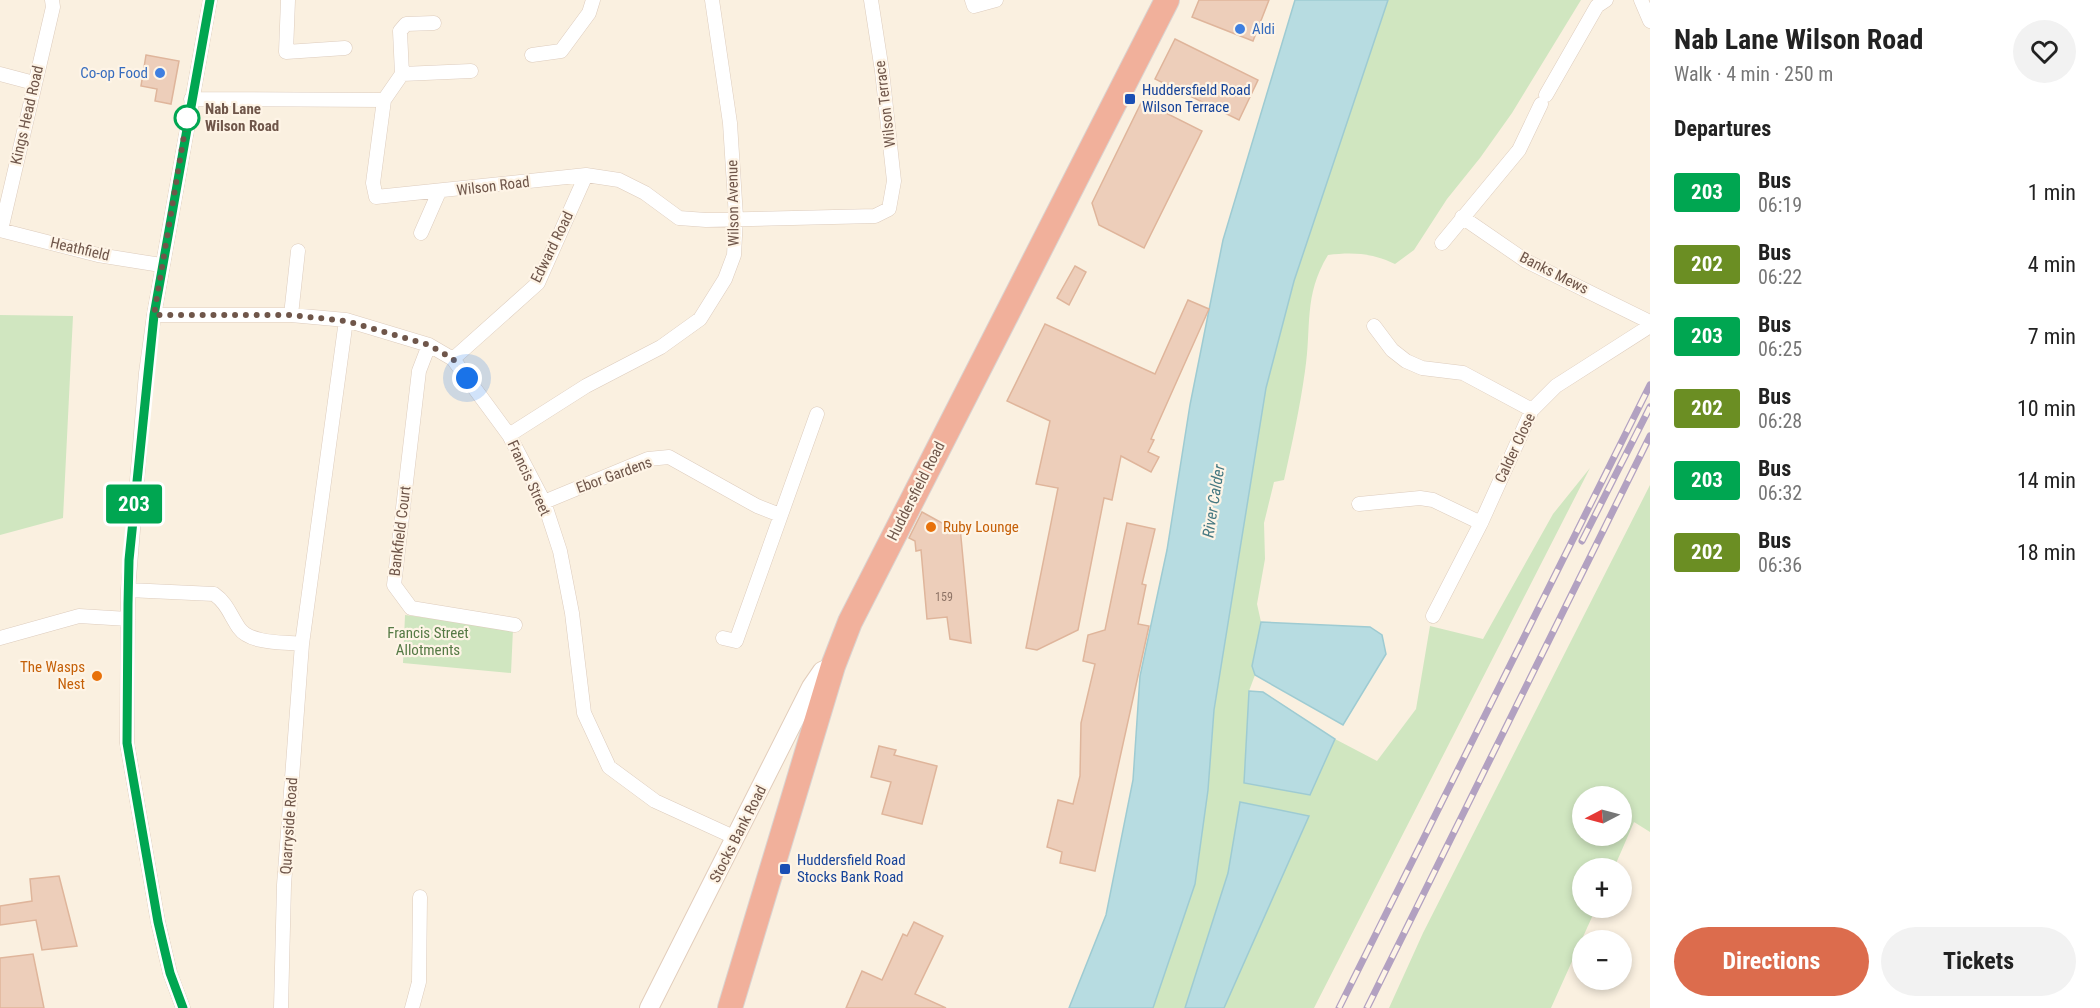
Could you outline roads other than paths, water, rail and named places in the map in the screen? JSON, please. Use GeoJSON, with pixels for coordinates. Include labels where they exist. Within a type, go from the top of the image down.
{"type":"FeatureCollection","features":[{"type":"Feature","properties":{"kind":"highway","name":"Huddersfield Road"},"geometry":{"type":"LineString","coordinates":[[730,1008],[833,666],[850,622],[1167,0]]}},
{"type":"Feature","properties":{"kind":"street","name":"Kings Head Road"},"geometry":{"type":"LineString","coordinates":[[1,230],[53,7],[52,0]]}},
{"type":"Feature","properties":{"kind":"street"},"geometry":{"type":"LineString","coordinates":[[183,1008],[170,973],[158,922],[127,743],[128,590],[146,373],[154,315],[161,265],[210,0]]}},
{"type":"Feature","properties":{"kind":"street"},"geometry":{"type":"LineString","coordinates":[[288,0],[286,52],[345,48]]}},
{"type":"Feature","properties":{"kind":"street"},"geometry":{"type":"LineString","coordinates":[[532,55],[561,51],[589,13],[593,0]]}},
{"type":"Feature","properties":{"kind":"street","name":"Wilson Avenue"},"geometry":{"type":"LineString","coordinates":[[509,435],[586,386],[660,347],[700,319],[725,279],[734,255],[736,217],[730,123],[712,0]]}},
{"type":"Feature","properties":{"kind":"street","name":"Wilson Terrace"},"geometry":{"type":"LineString","coordinates":[[871,0],[894,181],[889,208]]}},
{"type":"Feature","properties":{"kind":"street"},"geometry":{"type":"LineString","coordinates":[[972,0],[974,6],[996,0]]}},
{"type":"Feature","properties":{"kind":"street"},"geometry":{"type":"LineString","coordinates":[[1442,243],[1519,150],[1544,99],[1597,6],[1606,0]]}},
{"type":"Feature","properties":{"kind":"street"},"geometry":{"type":"LineString","coordinates":[[1641,0],[1650,21]]}},
{"type":"Feature","properties":{"kind":"street"},"geometry":{"type":"LineString","coordinates":[[191,99],[384,100],[402,74],[400,31],[406,24],[434,23]]}},
{"type":"Feature","properties":{"kind":"street"},"geometry":{"type":"LineString","coordinates":[[402,74],[471,71]]}},
{"type":"Feature","properties":{"kind":"street"},"geometry":{"type":"LineString","coordinates":[[0,74],[34,83]]}},
{"type":"Feature","properties":{"kind":"street","name":"Wilson Road"},"geometry":{"type":"LineString","coordinates":[[384,100],[373,183],[376,197],[586,176],[619,180],[645,193],[679,218],[875,216],[889,208]]}},
{"type":"Feature","properties":{"kind":"street","name":"Edward Road"},"geometry":{"type":"LineString","coordinates":[[453,359],[538,283],[586,176]]}},
{"type":"Feature","properties":{"kind":"street"},"geometry":{"type":"LineString","coordinates":[[421,233],[439,192]]}},
{"type":"Feature","properties":{"kind":"street","name":"Banks Mews"},"geometry":{"type":"LineString","coordinates":[[1462,217],[1526,261],[1650,323]]}},
{"type":"Feature","properties":{"kind":"street","name":"Heathfield"},"geometry":{"type":"LineString","coordinates":[[1,230],[98,255],[161,265]]}},
{"type":"Feature","properties":{"kind":"street"},"geometry":{"type":"LineString","coordinates":[[291,315],[298,251]]}},
{"type":"Feature","properties":{"kind":"street","name":"Francis Street"},"geometry":{"type":"LineString","coordinates":[[154,315],[291,315],[346,321],[429,345],[453,359],[509,435],[544,502],[560,551],[572,613],[585,713],[609,767],[655,801],[736,838]]}},
{"type":"Feature","properties":{"kind":"street","name":"Quarryside Road"},"geometry":{"type":"LineString","coordinates":[[281,1008],[284,885],[302,644],[346,321]]}},
{"type":"Feature","properties":{"kind":"street","name":"Calder Close"},"geometry":{"type":"LineString","coordinates":[[1433,616],[1480,524],[1533,410],[1556,386],[1650,323]]}},
{"type":"Feature","properties":{"kind":"street"},"geometry":{"type":"LineString","coordinates":[[1374,326],[1392,350],[1406,361],[1422,368],[1463,373],[1533,410]]}},
{"type":"Feature","properties":{"kind":"street","name":"Bankfield Court"},"geometry":{"type":"LineString","coordinates":[[429,345],[419,371],[394,585],[411,608],[515,625]]}},
{"type":"Feature","properties":{"kind":"street"},"geometry":{"type":"LineString","coordinates":[[723,638],[736,641],[816,414]]}},
{"type":"Feature","properties":{"kind":"street","name":"Ebor Gardens"},"geometry":{"type":"LineString","coordinates":[[544,502],[648,459],[669,457],[757,506],[780,515]]}},
{"type":"Feature","properties":{"kind":"street"},"geometry":{"type":"LineString","coordinates":[[1359,504],[1420,498],[1433,501],[1480,524]]}},
{"type":"Feature","properties":{"kind":"street"},"geometry":{"type":"LineString","coordinates":[[128,590],[214,594],[224,601],[240,630],[253,638],[302,644]]}},
{"type":"Feature","properties":{"kind":"street"},"geometry":{"type":"LineString","coordinates":[[0,638],[79,616],[128,619]]}},
{"type":"Feature","properties":{"kind":"street","name":"Stocks Bank Road"},"geometry":{"type":"LineString","coordinates":[[649,1008],[811,687],[822,670],[833,666]]}},
{"type":"Feature","properties":{"kind":"street"},"geometry":{"type":"LineString","coordinates":[[412,1008],[419,982],[420,897]]}},
{"type":"Feature","properties":{"kind":"water","name":"River Calder"},"geometry":{"type":"Polygon","coordinates":[[[1295,0],[1388,0],[1294,281],[1266,388],[1214,710],[1208,790],[1195,884],[1153,1008],[1069,1008],[1106,915],[1133,780],[1140,676],[1167,550],[1190,405],[1223,240],[1295,0]]]}},
{"type":"Feature","properties":{"kind":"water"},"geometry":{"type":"Polygon","coordinates":[[[1261,622],[1370,627],[1382,635],[1386,654],[1343,725],[1255,675],[1252,666],[1261,622]]]}},
{"type":"Feature","properties":{"kind":"water"},"geometry":{"type":"Polygon","coordinates":[[[1249,691],[1263,692],[1335,739],[1310,795],[1244,783],[1249,691]]]}},
{"type":"Feature","properties":{"kind":"water"},"geometry":{"type":"Polygon","coordinates":[[[1240,802],[1309,816],[1224,1008],[1185,1008],[1228,873],[1240,802]]]}},
{"type":"Feature","properties":{"kind":"railway"},"geometry":{"type":"LineString","coordinates":[[1339,1008],[1650,385]]}},
{"type":"Feature","properties":{"kind":"railway"},"geometry":{"type":"LineString","coordinates":[[1582,541],[1650,407]]}},
{"type":"Feature","properties":{"kind":"railway"},"geometry":{"type":"LineString","coordinates":[[1367,1008],[1650,436]]}},
{"type":"Feature","properties":{"kind":"place","name":"Aldi"},"geometry":{"type":"Point","coordinates":[1240,29]}},
{"type":"Feature","properties":{"kind":"place","name":"Co-op Food"},"geometry":{"type":"Point","coordinates":[160,73]}},
{"type":"Feature","properties":{"kind":"place","name":"Huddersfield Road Wilson Terrace"},"geometry":{"type":"Point","coordinates":[1130,99]}},
{"type":"Feature","properties":{"kind":"place","name":"Nab Lane Wilson Road"},"geometry":{"type":"Point","coordinates":[187,118]}},
{"type":"Feature","properties":{"kind":"place","name":"Ruby Lounge"},"geometry":{"type":"Point","coordinates":[931,527]}},
{"type":"Feature","properties":{"kind":"place","name":"The Wasps Nest"},"geometry":{"type":"Point","coordinates":[97,676]}},
{"type":"Feature","properties":{"kind":"place","name":"Huddersfield Road Stocks Bank Road"},"geometry":{"type":"Point","coordinates":[785,869]}},
{"type":"Feature","properties":{"kind":"park label","name":"Francis Street Allotments"},"geometry":{"type":"Point","coordinates":[428,642]}}]}
